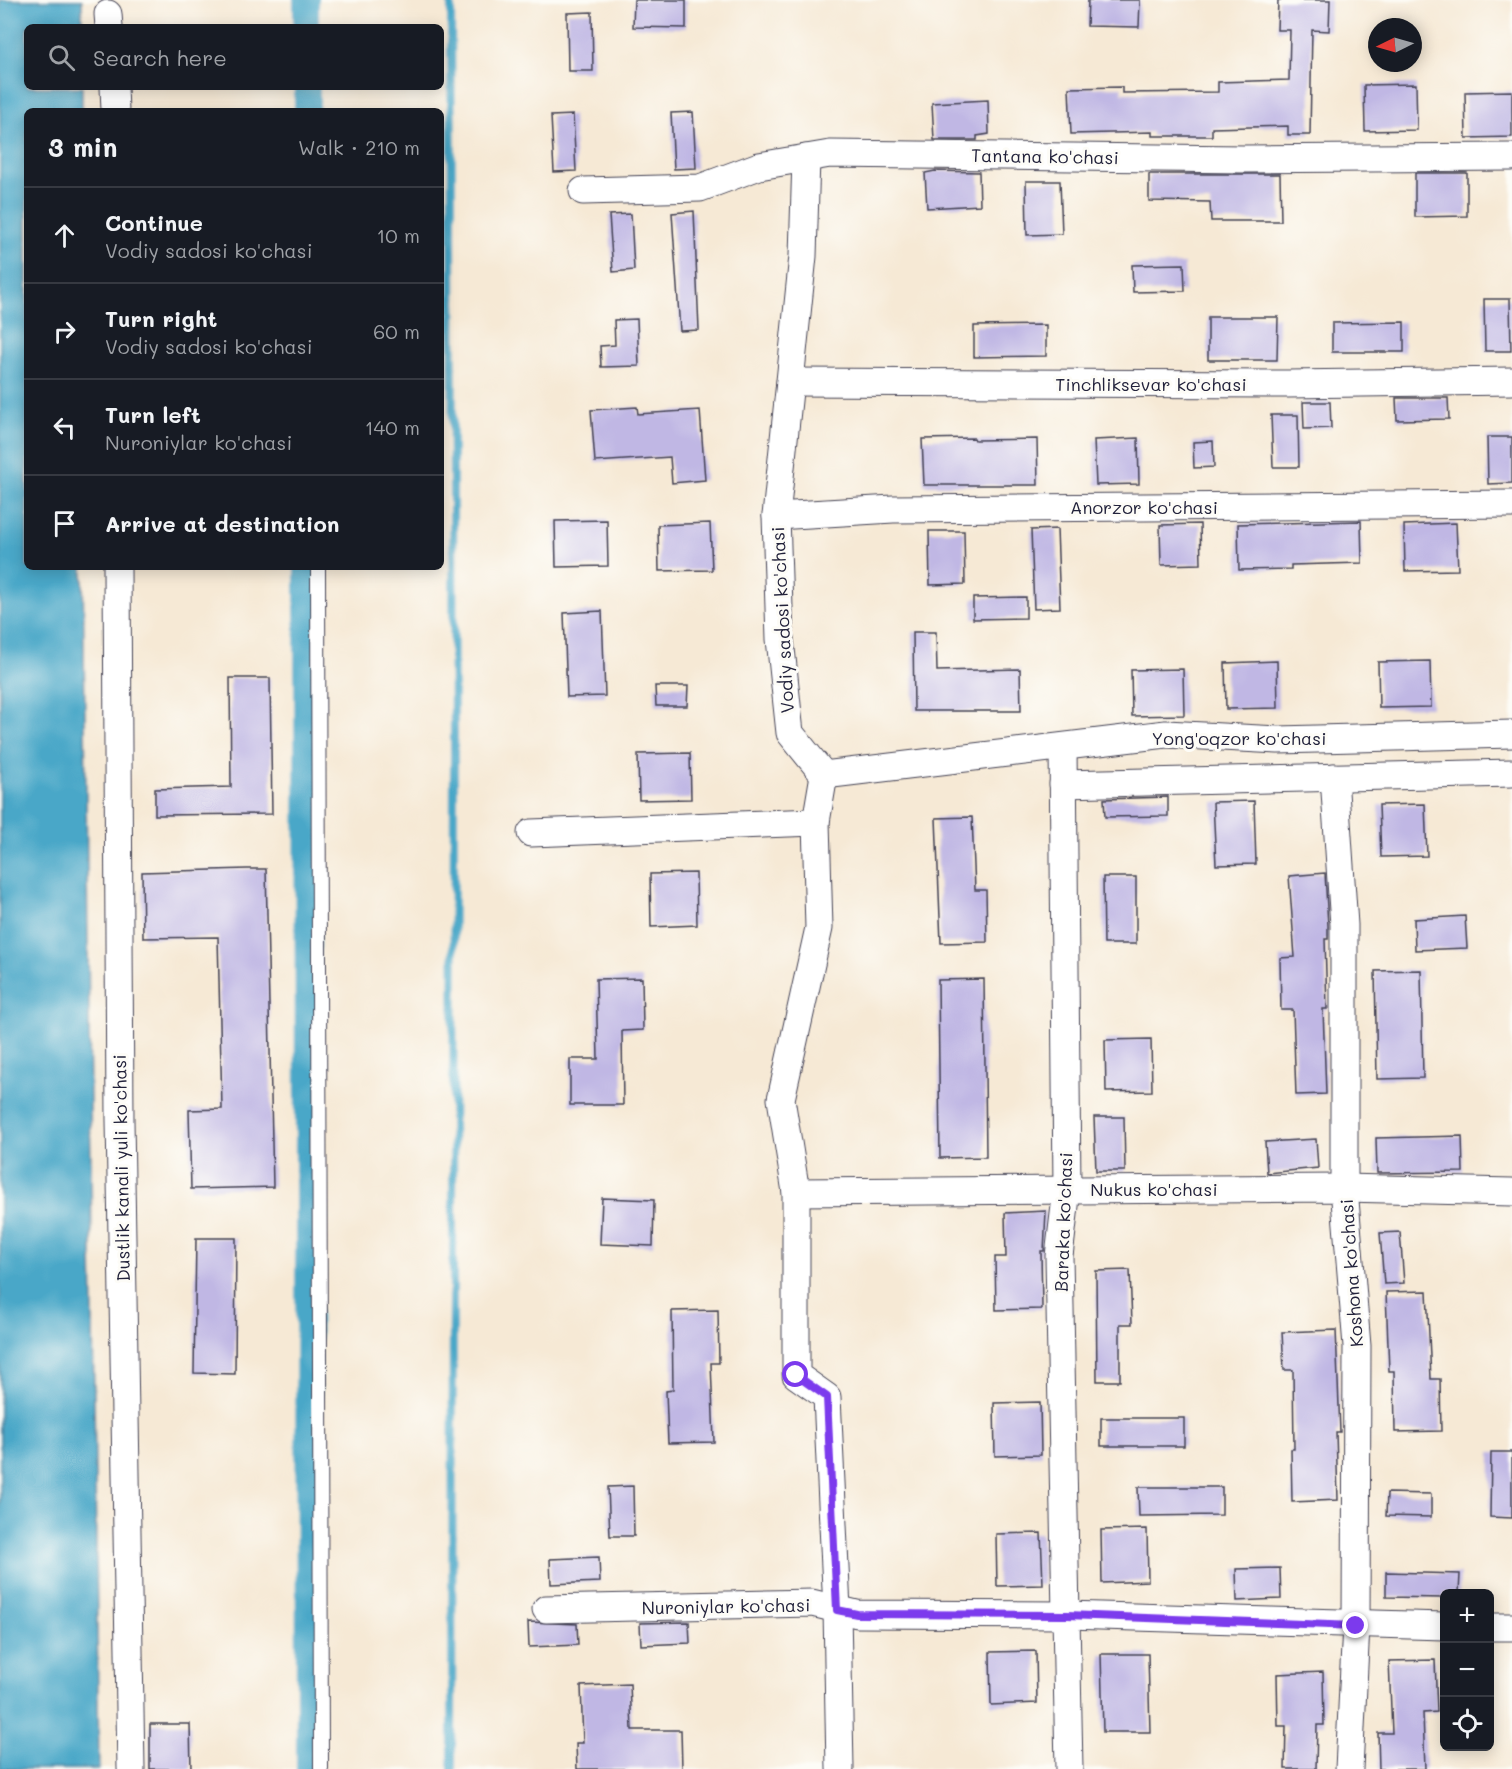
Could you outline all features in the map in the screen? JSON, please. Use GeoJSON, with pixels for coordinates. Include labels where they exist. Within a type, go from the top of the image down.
{"type":"FeatureCollection","features":[{"type":"Feature","properties":{"kind":"street"},"geometry":{"type":"LineString","coordinates":[[114,90],[115,108]]}},
{"type":"Feature","properties":{"kind":"street","name":"Tantana ko'chasi"},"geometry":{"type":"LineString","coordinates":[[582,191],[700,188],[759,166],[830,154],[1244,159],[1512,157]]}},
{"type":"Feature","properties":{"kind":"street","name":"Vodiy sadosi ko'chasi"},"geometry":{"type":"LineString","coordinates":[[806,158],[803,256],[776,516],[780,639],[790,733],[824,775]]}},
{"type":"Feature","properties":{"kind":"street","name":"Tinchliksevar ko'chasi"},"geometry":{"type":"LineString","coordinates":[[790,382],[1288,384],[1512,381]]}},
{"type":"Feature","properties":{"kind":"street","name":"Anorzor ko'chasi"},"geometry":{"type":"LineString","coordinates":[[776,516],[894,509],[1512,504]]}},
{"type":"Feature","properties":{"kind":"street","name":"Dustlik kanali yuli ko'chasi"},"geometry":{"type":"LineString","coordinates":[[117,570],[120,1096],[131,1769]]}},
{"type":"Feature","properties":{"kind":"street","name":"Yong'oqzor ko'chasi"},"geometry":{"type":"LineString","coordinates":[[824,775],[1166,734],[1278,740],[1512,734]]}},
{"type":"Feature","properties":{"kind":"street","name":"Baraka ko'chasi"},"geometry":{"type":"LineString","coordinates":[[1063,747],[1066,1189],[1059,1256],[1069,1769]]}},
{"type":"Feature","properties":{"kind":"street"},"geometry":{"type":"LineString","coordinates":[[1063,784],[1512,773]]}},
{"type":"Feature","properties":{"kind":"street"},"geometry":{"type":"LineString","coordinates":[[824,775],[816,822],[819,928],[781,1099],[796,1192],[796,1375],[827,1397],[837,1610],[840,1769]]}},
{"type":"Feature","properties":{"kind":"street","name":"Koshona ko'chasi"},"geometry":{"type":"LineString","coordinates":[[1334,777],[1344,925],[1344,1188],[1357,1346],[1356,1626],[1349,1769]]}},
{"type":"Feature","properties":{"kind":"street"},"geometry":{"type":"LineString","coordinates":[[531,833],[816,822]]}},
{"type":"Feature","properties":{"kind":"street","name":"Nukus ko'chasi"},"geometry":{"type":"LineString","coordinates":[[796,1192],[1344,1188],[1512,1192]]}},
{"type":"Feature","properties":{"kind":"street","name":"Nuroniylar ko'chasi"},"geometry":{"type":"LineString","coordinates":[[546,1609],[812,1603],[857,1614],[1067,1615],[1356,1626],[1440,1626]]}},
{"type":"Feature","properties":{"kind":"street"},"geometry":{"type":"LineString","coordinates":[[1494,1627],[1512,1627]]}},
{"type":"Feature","properties":{"kind":"lane"},"geometry":{"type":"LineString","coordinates":[[318,570],[321,1769]]}},
{"type":"Feature","properties":{"kind":"water"},"geometry":{"type":"Polygon","coordinates":[[[0,0],[82,0],[82,24],[24,24],[24,90],[82,90],[82,108],[24,108],[24,570],[83,570],[99,1769],[0,1769],[0,0]]]}},
{"type":"Feature","properties":{"kind":"building"},"geometry":{"type":"Polygon","coordinates":[[[634,0],[686,0],[686,28],[633,27],[634,0]]]}},
{"type":"Feature","properties":{"kind":"building"},"geometry":{"type":"Polygon","coordinates":[[[1088,0],[1140,0],[1139,27],[1087,26],[1088,0]]]}},
{"type":"Feature","properties":{"kind":"building"},"geometry":{"type":"Polygon","coordinates":[[[1278,0],[1330,0],[1329,31],[1312,30],[1310,135],[1288,135],[1288,126],[1212,128],[1212,136],[1152,136],[1152,132],[1071,134],[1069,88],[1122,87],[1122,93],[1218,92],[1218,82],[1289,80],[1290,30],[1277,30],[1278,0]]]}},
{"type":"Feature","properties":{"kind":"building"},"geometry":{"type":"Polygon","coordinates":[[[592,12],[593,71],[568,71],[567,13],[592,12]]]}},
{"type":"Feature","properties":{"kind":"building"},"geometry":{"type":"Polygon","coordinates":[[[1416,84],[1417,130],[1365,131],[1364,85],[1416,84]]]}},
{"type":"Feature","properties":{"kind":"building"},"geometry":{"type":"Polygon","coordinates":[[[1512,91],[1512,137],[1466,138],[1465,92],[1512,91]]]}},
{"type":"Feature","properties":{"kind":"building"},"geometry":{"type":"Polygon","coordinates":[[[988,100],[989,134],[977,136],[977,140],[934,140],[932,103],[988,100]]]}},
{"type":"Feature","properties":{"kind":"building"},"geometry":{"type":"Polygon","coordinates":[[[693,112],[696,168],[674,169],[671,113],[693,112]]]}},
{"type":"Feature","properties":{"kind":"building"},"geometry":{"type":"Polygon","coordinates":[[[573,115],[576,171],[554,172],[551,116],[573,115]]]}},
{"type":"Feature","properties":{"kind":"building"},"geometry":{"type":"Polygon","coordinates":[[[935,171],[979,172],[980,205],[927,208],[925,173],[935,171]]]}},
{"type":"Feature","properties":{"kind":"building"},"geometry":{"type":"Polygon","coordinates":[[[1415,173],[1467,173],[1467,216],[1415,217],[1415,173]]]}},
{"type":"Feature","properties":{"kind":"building"},"geometry":{"type":"Polygon","coordinates":[[[1149,174],[1280,174],[1281,221],[1211,221],[1210,202],[1149,201],[1149,174]]]}},
{"type":"Feature","properties":{"kind":"building"},"geometry":{"type":"Polygon","coordinates":[[[1026,181],[1060,181],[1062,234],[1027,235],[1026,181]]]}},
{"type":"Feature","properties":{"kind":"building"},"geometry":{"type":"Polygon","coordinates":[[[694,211],[699,330],[680,331],[672,213],[694,211]]]}},
{"type":"Feature","properties":{"kind":"building"},"geometry":{"type":"Polygon","coordinates":[[[631,214],[634,270],[613,272],[609,215],[631,214]]]}},
{"type":"Feature","properties":{"kind":"building"},"geometry":{"type":"Polygon","coordinates":[[[1184,264],[1185,291],[1133,292],[1132,265],[1184,264]]]}},
{"type":"Feature","properties":{"kind":"building"},"geometry":{"type":"Polygon","coordinates":[[[1484,299],[1510,299],[1511,351],[1485,351],[1484,299]]]}},
{"type":"Feature","properties":{"kind":"building"},"geometry":{"type":"Polygon","coordinates":[[[1208,317],[1278,317],[1277,360],[1208,360],[1208,317]]]}},
{"type":"Feature","properties":{"kind":"building"},"geometry":{"type":"Polygon","coordinates":[[[637,319],[639,366],[601,367],[600,346],[615,345],[614,320],[637,319]]]}},
{"type":"Feature","properties":{"kind":"building"},"geometry":{"type":"Polygon","coordinates":[[[1404,322],[1404,352],[1332,352],[1332,323],[1404,322]]]}},
{"type":"Feature","properties":{"kind":"building"},"geometry":{"type":"Polygon","coordinates":[[[1046,325],[1046,356],[974,357],[974,326],[1046,325]]]}},
{"type":"Feature","properties":{"kind":"building"},"geometry":{"type":"Polygon","coordinates":[[[1396,398],[1448,398],[1449,419],[1397,420],[1396,398]]]}},
{"type":"Feature","properties":{"kind":"building"},"geometry":{"type":"Polygon","coordinates":[[[1303,402],[1330,402],[1331,428],[1304,429],[1303,402]]]}},
{"type":"Feature","properties":{"kind":"building"},"geometry":{"type":"Polygon","coordinates":[[[637,407],[638,414],[700,410],[705,480],[672,483],[670,457],[595,462],[591,410],[637,407]]]}},
{"type":"Feature","properties":{"kind":"building"},"geometry":{"type":"Polygon","coordinates":[[[1271,415],[1298,415],[1299,467],[1273,467],[1271,415]]]}},
{"type":"Feature","properties":{"kind":"building"},"geometry":{"type":"Polygon","coordinates":[[[1487,437],[1512,437],[1512,483],[1488,484],[1487,437]]]}},
{"type":"Feature","properties":{"kind":"building"},"geometry":{"type":"Polygon","coordinates":[[[974,438],[975,440],[1037,439],[1038,485],[924,485],[922,439],[974,438]]]}},
{"type":"Feature","properties":{"kind":"building"},"geometry":{"type":"Polygon","coordinates":[[[1138,438],[1139,484],[1096,485],[1094,440],[1138,438]]]}},
{"type":"Feature","properties":{"kind":"building"},"geometry":{"type":"Polygon","coordinates":[[[1213,441],[1214,467],[1194,468],[1193,442],[1213,441]]]}},
{"type":"Feature","properties":{"kind":"building"},"geometry":{"type":"Polygon","coordinates":[[[607,520],[608,566],[556,567],[555,521],[607,520]]]}},
{"type":"Feature","properties":{"kind":"building"},"geometry":{"type":"Polygon","coordinates":[[[1361,521],[1362,563],[1291,565],[1291,569],[1239,570],[1238,524],[1361,521]]]}},
{"type":"Feature","properties":{"kind":"building"},"geometry":{"type":"Polygon","coordinates":[[[710,523],[712,570],[659,571],[658,525],[710,523]]]}},
{"type":"Feature","properties":{"kind":"building"},"geometry":{"type":"Polygon","coordinates":[[[1456,523],[1458,570],[1405,571],[1404,525],[1456,523]]]}},
{"type":"Feature","properties":{"kind":"building"},"geometry":{"type":"Polygon","coordinates":[[[1200,524],[1201,564],[1161,565],[1160,525],[1200,524]]]}},
{"type":"Feature","properties":{"kind":"building"},"geometry":{"type":"Polygon","coordinates":[[[1057,529],[1060,608],[1034,609],[1031,530],[1057,529]]]}},
{"type":"Feature","properties":{"kind":"building"},"geometry":{"type":"Polygon","coordinates":[[[929,531],[964,531],[965,584],[930,585],[929,531]]]}},
{"type":"Feature","properties":{"kind":"building"},"geometry":{"type":"Polygon","coordinates":[[[1026,597],[1026,618],[973,619],[973,598],[1026,597]]]}},
{"type":"Feature","properties":{"kind":"building"},"geometry":{"type":"Polygon","coordinates":[[[602,611],[605,696],[567,697],[564,613],[602,611]]]}},
{"type":"Feature","properties":{"kind":"building"},"geometry":{"type":"Polygon","coordinates":[[[913,632],[936,632],[937,671],[1020,669],[1021,711],[914,711],[913,632]]]}},
{"type":"Feature","properties":{"kind":"building"},"geometry":{"type":"Polygon","coordinates":[[[1277,661],[1278,708],[1226,709],[1225,663],[1277,661]]]}},
{"type":"Feature","properties":{"kind":"building"},"geometry":{"type":"Polygon","coordinates":[[[1430,661],[1431,707],[1379,708],[1378,662],[1430,661]]]}},
{"type":"Feature","properties":{"kind":"building"},"geometry":{"type":"Polygon","coordinates":[[[1183,669],[1184,715],[1132,716],[1131,670],[1183,669]]]}},
{"type":"Feature","properties":{"kind":"building"},"geometry":{"type":"Polygon","coordinates":[[[230,678],[270,678],[272,814],[155,815],[155,789],[231,787],[230,678]]]}},
{"type":"Feature","properties":{"kind":"building"},"geometry":{"type":"Polygon","coordinates":[[[655,686],[688,686],[687,706],[656,706],[655,686]]]}},
{"type":"Feature","properties":{"kind":"building"},"geometry":{"type":"Polygon","coordinates":[[[690,753],[691,799],[639,800],[638,754],[690,753]]]}},
{"type":"Feature","properties":{"kind":"building"},"geometry":{"type":"Polygon","coordinates":[[[1168,797],[1168,816],[1105,817],[1104,799],[1168,797]]]}},
{"type":"Feature","properties":{"kind":"building"},"geometry":{"type":"Polygon","coordinates":[[[1254,801],[1256,864],[1216,865],[1213,802],[1254,801]]]}},
{"type":"Feature","properties":{"kind":"building"},"geometry":{"type":"Polygon","coordinates":[[[1425,804],[1427,856],[1381,857],[1379,805],[1425,804]]]}},
{"type":"Feature","properties":{"kind":"building"},"geometry":{"type":"Polygon","coordinates":[[[972,817],[975,890],[986,890],[987,942],[941,943],[936,818],[972,817]]]}},
{"type":"Feature","properties":{"kind":"building"},"geometry":{"type":"Polygon","coordinates":[[[266,869],[273,1187],[191,1189],[189,1110],[222,1109],[218,937],[143,938],[142,872],[266,869]]]}},
{"type":"Feature","properties":{"kind":"building"},"geometry":{"type":"Polygon","coordinates":[[[696,873],[697,925],[651,927],[650,874],[696,873]]]}},
{"type":"Feature","properties":{"kind":"building"},"geometry":{"type":"Polygon","coordinates":[[[1325,873],[1328,926],[1328,939],[1325,939],[1327,1009],[1323,1009],[1326,1094],[1296,1095],[1293,1010],[1281,1010],[1280,958],[1295,957],[1289,876],[1325,873]]]}},
{"type":"Feature","properties":{"kind":"building"},"geometry":{"type":"Polygon","coordinates":[[[1103,877],[1136,877],[1136,944],[1104,944],[1103,877]]]}},
{"type":"Feature","properties":{"kind":"building"},"geometry":{"type":"Polygon","coordinates":[[[1465,916],[1467,948],[1415,950],[1414,919],[1465,916]]]}},
{"type":"Feature","properties":{"kind":"building"},"geometry":{"type":"Polygon","coordinates":[[[1421,970],[1423,1078],[1377,1079],[1375,971],[1421,970]]]}},
{"type":"Feature","properties":{"kind":"building"},"geometry":{"type":"Polygon","coordinates":[[[642,978],[643,1030],[622,1031],[623,1105],[570,1105],[570,1059],[598,1059],[596,979],[642,978]]]}},
{"type":"Feature","properties":{"kind":"building"},"geometry":{"type":"Polygon","coordinates":[[[984,979],[986,1157],[940,1158],[938,980],[984,979]]]}},
{"type":"Feature","properties":{"kind":"building"},"geometry":{"type":"Polygon","coordinates":[[[1151,1039],[1152,1091],[1106,1092],[1105,1040],[1151,1039]]]}},
{"type":"Feature","properties":{"kind":"building"},"geometry":{"type":"Polygon","coordinates":[[[1094,1117],[1124,1117],[1125,1171],[1096,1171],[1094,1117]]]}},
{"type":"Feature","properties":{"kind":"building"},"geometry":{"type":"Polygon","coordinates":[[[1462,1136],[1463,1172],[1377,1173],[1376,1138],[1462,1136]]]}},
{"type":"Feature","properties":{"kind":"building"},"geometry":{"type":"Polygon","coordinates":[[[1316,1139],[1318,1168],[1267,1173],[1265,1142],[1316,1139]]]}},
{"type":"Feature","properties":{"kind":"building"},"geometry":{"type":"Polygon","coordinates":[[[602,1198],[654,1200],[653,1246],[600,1244],[602,1198]]]}},
{"type":"Feature","properties":{"kind":"building"},"geometry":{"type":"Polygon","coordinates":[[[1046,1211],[1044,1251],[1041,1251],[1042,1309],[996,1310],[995,1257],[1006,1257],[1005,1213],[1046,1211]]]}},
{"type":"Feature","properties":{"kind":"building"},"geometry":{"type":"Polygon","coordinates":[[[1400,1232],[1404,1283],[1384,1284],[1380,1233],[1400,1232]]]}},
{"type":"Feature","properties":{"kind":"building"},"geometry":{"type":"Polygon","coordinates":[[[196,1238],[236,1238],[235,1374],[194,1373],[196,1238]]]}},
{"type":"Feature","properties":{"kind":"building"},"geometry":{"type":"Polygon","coordinates":[[[1130,1270],[1132,1324],[1120,1324],[1120,1381],[1097,1381],[1096,1271],[1130,1270]]]}},
{"type":"Feature","properties":{"kind":"building"},"geometry":{"type":"Polygon","coordinates":[[[1427,1291],[1431,1379],[1440,1379],[1441,1431],[1395,1432],[1394,1371],[1389,1371],[1386,1292],[1427,1291]]]}},
{"type":"Feature","properties":{"kind":"building"},"geometry":{"type":"Polygon","coordinates":[[[718,1310],[719,1363],[711,1363],[714,1442],[668,1443],[666,1391],[673,1390],[672,1311],[718,1310]]]}},
{"type":"Feature","properties":{"kind":"building"},"geometry":{"type":"Polygon","coordinates":[[[1336,1330],[1340,1432],[1336,1432],[1338,1500],[1292,1502],[1293,1370],[1284,1370],[1282,1332],[1336,1330]]]}},
{"type":"Feature","properties":{"kind":"building"},"geometry":{"type":"Polygon","coordinates":[[[1040,1402],[1041,1455],[995,1456],[994,1403],[1040,1402]]]}},
{"type":"Feature","properties":{"kind":"building"},"geometry":{"type":"Polygon","coordinates":[[[1101,1418],[1184,1418],[1184,1446],[1101,1446],[1101,1418]]]}},
{"type":"Feature","properties":{"kind":"building"},"geometry":{"type":"Polygon","coordinates":[[[1491,1452],[1512,1452],[1512,1518],[1490,1517],[1491,1452]]]}},
{"type":"Feature","properties":{"kind":"building"},"geometry":{"type":"Polygon","coordinates":[[[633,1486],[634,1536],[610,1536],[608,1487],[633,1486]]]}},
{"type":"Feature","properties":{"kind":"building"},"geometry":{"type":"Polygon","coordinates":[[[1138,1487],[1222,1487],[1222,1515],[1139,1516],[1138,1487]]]}},
{"type":"Feature","properties":{"kind":"building"},"geometry":{"type":"Polygon","coordinates":[[[1387,1493],[1431,1494],[1431,1517],[1386,1516],[1387,1493]]]}},
{"type":"Feature","properties":{"kind":"building"},"geometry":{"type":"Polygon","coordinates":[[[1147,1529],[1148,1581],[1102,1583],[1101,1530],[1147,1529]]]}},
{"type":"Feature","properties":{"kind":"building"},"geometry":{"type":"Polygon","coordinates":[[[1041,1533],[1043,1585],[997,1586],[996,1534],[1041,1533]]]}},
{"type":"Feature","properties":{"kind":"building"},"geometry":{"type":"Polygon","coordinates":[[[599,1557],[600,1582],[551,1584],[550,1559],[599,1557]]]}},
{"type":"Feature","properties":{"kind":"building"},"geometry":{"type":"Polygon","coordinates":[[[1280,1568],[1281,1599],[1237,1601],[1236,1569],[1280,1568]]]}},
{"type":"Feature","properties":{"kind":"building"},"geometry":{"type":"Polygon","coordinates":[[[1386,1572],[1460,1574],[1459,1589],[1440,1589],[1440,1598],[1386,1597],[1386,1572]]]}},
{"type":"Feature","properties":{"kind":"building"},"geometry":{"type":"Polygon","coordinates":[[[528,1622],[577,1624],[578,1645],[529,1647],[528,1622]]]}},
{"type":"Feature","properties":{"kind":"building"},"geometry":{"type":"Polygon","coordinates":[[[689,1622],[690,1643],[641,1645],[640,1623],[689,1622]]]}},
{"type":"Feature","properties":{"kind":"building"},"geometry":{"type":"Polygon","coordinates":[[[1036,1651],[1037,1703],[991,1705],[990,1652],[1036,1651]]]}},
{"type":"Feature","properties":{"kind":"building"},"geometry":{"type":"Polygon","coordinates":[[[1101,1654],[1148,1654],[1150,1732],[1103,1732],[1101,1654]]]}},
{"type":"Feature","properties":{"kind":"building"},"geometry":{"type":"Polygon","coordinates":[[[1435,1660],[1437,1712],[1423,1713],[1425,1769],[1379,1769],[1378,1733],[1392,1733],[1389,1661],[1435,1660]]]}},
{"type":"Feature","properties":{"kind":"building"},"geometry":{"type":"Polygon","coordinates":[[[1323,1672],[1324,1725],[1317,1725],[1316,1769],[1285,1769],[1286,1726],[1278,1726],[1277,1674],[1323,1672]]]}},
{"type":"Feature","properties":{"kind":"building"},"geometry":{"type":"Polygon","coordinates":[[[630,1684],[632,1730],[681,1730],[682,1769],[577,1769],[576,1743],[583,1743],[581,1686],[630,1684]]]}},
{"type":"Feature","properties":{"kind":"building"},"geometry":{"type":"Polygon","coordinates":[[[150,1724],[190,1724],[191,1769],[150,1769],[150,1724]]]}},
{"type":"Feature","properties":{"kind":"waterway"},"geometry":{"type":"LineString","coordinates":[[306,0],[306,24]]}},
{"type":"Feature","properties":{"kind":"waterway"},"geometry":{"type":"LineString","coordinates":[[451,0],[454,744],[452,1769]]}},
{"type":"Feature","properties":{"kind":"waterway"},"geometry":{"type":"LineString","coordinates":[[307,90],[307,108]]}},
{"type":"Feature","properties":{"kind":"waterway"},"geometry":{"type":"LineString","coordinates":[[307,570],[309,1769]]}},
{"type":"Feature","properties":{"kind":"route"},"geometry":{"type":"LineString","coordinates":[[796,1375],[827,1397],[837,1610],[857,1614],[1067,1615],[1356,1626]]}}]}
